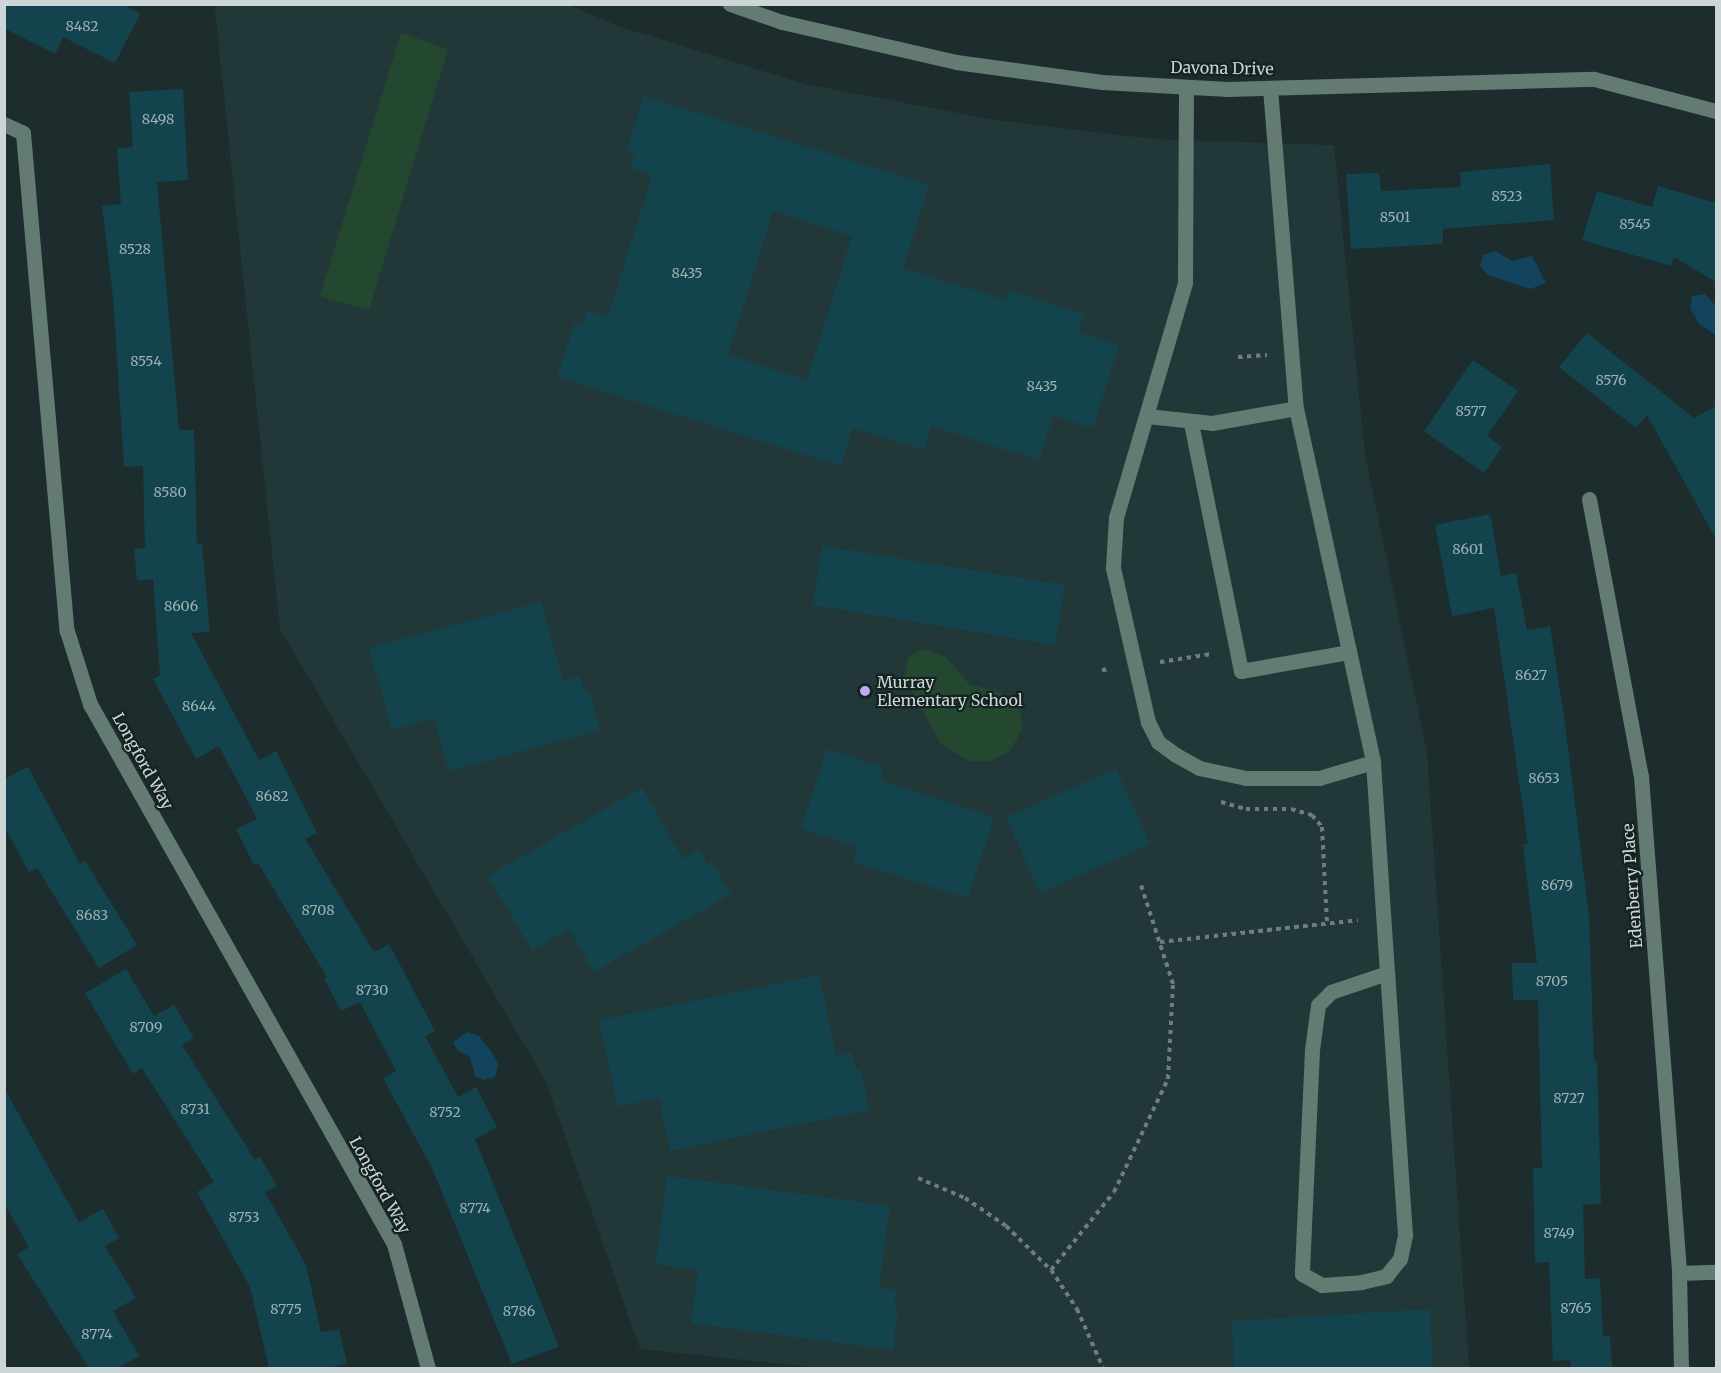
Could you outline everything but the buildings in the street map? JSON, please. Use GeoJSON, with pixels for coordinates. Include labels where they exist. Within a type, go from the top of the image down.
{"type":"FeatureCollection","features":[{"type":"Feature","properties":{"kind":"street","name":"Davona Drive"},"geometry":{"type":"LineString","coordinates":[[730,4],[782,22],[956,62],[1102,82],[1186,87],[1270,88],[1594,79],[1716,111]]}},
{"type":"Feature","properties":{"kind":"street"},"geometry":{"type":"LineString","coordinates":[[1186,87],[1185,283],[1116,518],[1113,568],[1148,722],[1158,742],[1199,768],[1246,778],[1283,780],[1319,778],[1372,762]]}},
{"type":"Feature","properties":{"kind":"street"},"geometry":{"type":"LineString","coordinates":[[1270,88],[1296,408],[1372,762],[1405,1235],[1400,1258],[1386,1276],[1361,1282],[1322,1285],[1302,1274],[1312,1050],[1318,1005],[1331,992],[1386,973]]}},
{"type":"Feature","properties":{"kind":"street","name":"Longford Way"},"geometry":{"type":"LineString","coordinates":[[4,124],[23,133],[67,631],[90,704],[394,1244],[428,1368]]}},
{"type":"Feature","properties":{"kind":"street"},"geometry":{"type":"LineString","coordinates":[[1147,416],[1191,423],[1296,408]]}},
{"type":"Feature","properties":{"kind":"street"},"geometry":{"type":"LineString","coordinates":[[1191,423],[1241,671],[1349,652]]}},
{"type":"Feature","properties":{"kind":"street","name":"Edenberry Place"},"geometry":{"type":"LineString","coordinates":[[1589,499],[1641,776],[1679,1273],[1681,1368]]}},
{"type":"Feature","properties":{"kind":"street"},"geometry":{"type":"LineString","coordinates":[[1679,1273],[1716,1272]]}},
{"type":"Feature","properties":{"kind":"path"},"geometry":{"type":"LineString","coordinates":[[1102,670],[1236,650]]}},
{"type":"Feature","properties":{"kind":"path"},"geometry":{"type":"LineString","coordinates":[[1160,942],[1327,922],[1322,827],[1312,815],[1291,809],[1246,808],[1215,800]]}},
{"type":"Feature","properties":{"kind":"path"},"geometry":{"type":"LineString","coordinates":[[1051,1270],[1114,1192],[1168,1078],[1173,984],[1141,885]]}},
{"type":"Feature","properties":{"kind":"path"},"geometry":{"type":"LineString","coordinates":[[918,1178],[965,1198],[1006,1226],[1051,1270],[1077,1310],[1103,1368]]}},
{"type":"Feature","properties":{"kind":"shaded area","name":"Murray Elementary School"},"geometry":{"type":"Polygon","coordinates":[[[218,4],[569,5],[618,26],[805,84],[990,119],[1152,139],[1334,145],[1365,455],[1427,753],[1469,1368],[821,1368],[640,1349],[546,1082],[280,629],[215,10],[218,4]]]}},
{"type":"Feature","properties":{"kind":"green space"},"geometry":{"type":"Polygon","coordinates":[[[401,33],[448,49],[369,310],[320,296],[401,33]]]}},
{"type":"Feature","properties":{"kind":"green space"},"geometry":{"type":"Polygon","coordinates":[[[923,649],[946,657],[969,684],[1002,693],[1012,700],[1021,714],[1022,730],[1009,752],[990,761],[969,761],[941,744],[904,677],[909,657],[923,649]]]}},
{"type":"Feature","properties":{"kind":"water"},"geometry":{"type":"Polygon","coordinates":[[[1495,251],[1512,261],[1532,256],[1546,283],[1530,289],[1488,275],[1480,266],[1483,255],[1495,251]]]}},
{"type":"Feature","properties":{"kind":"water"},"geometry":{"type":"Polygon","coordinates":[[[1705,294],[1716,306],[1716,335],[1699,324],[1690,308],[1692,296],[1705,294]]]}},
{"type":"Feature","properties":{"kind":"water"},"geometry":{"type":"Polygon","coordinates":[[[467,1032],[478,1035],[491,1051],[498,1064],[495,1077],[484,1080],[475,1076],[470,1057],[457,1050],[453,1042],[467,1032]]]}},
{"type":"Feature","properties":{"kind":"place","name":"Murray Elementary School"},"geometry":{"type":"Point","coordinates":[865,691]}}]}
